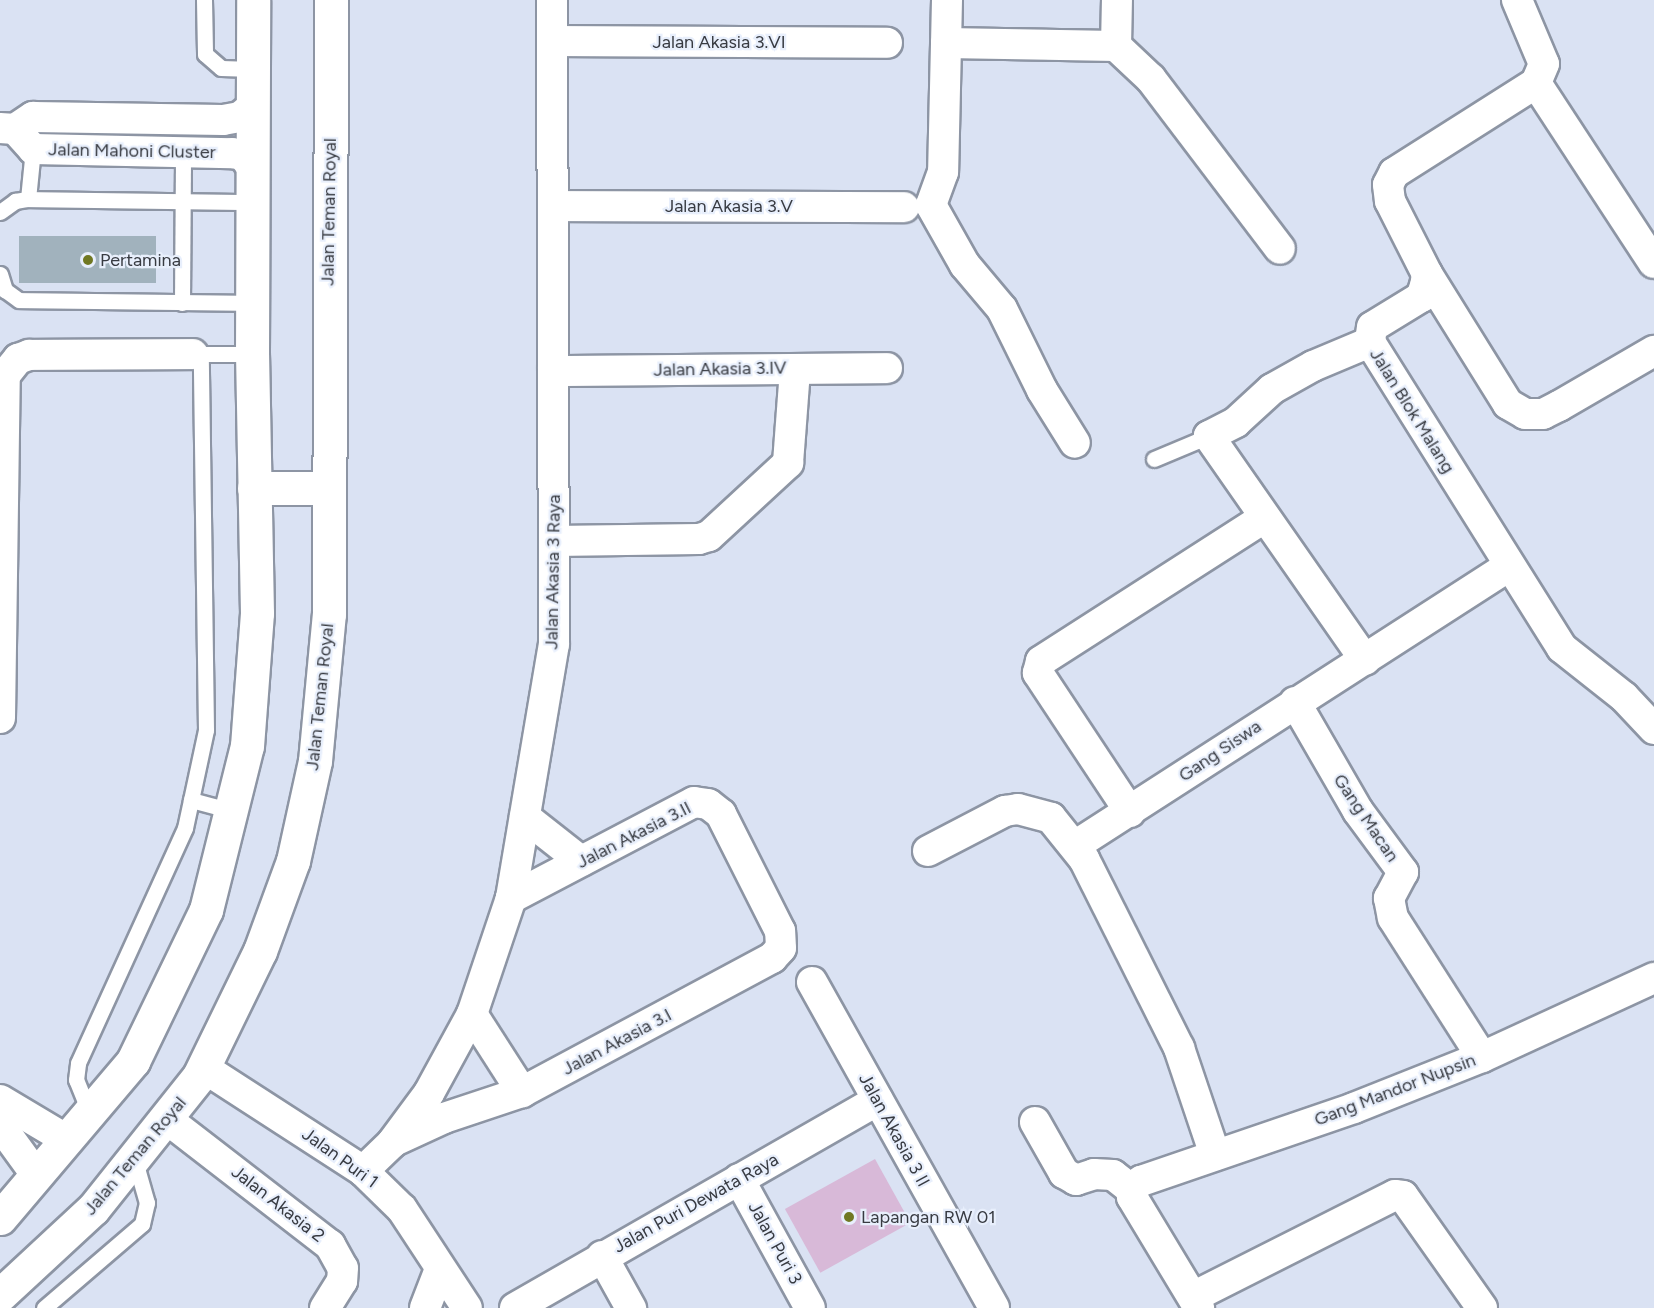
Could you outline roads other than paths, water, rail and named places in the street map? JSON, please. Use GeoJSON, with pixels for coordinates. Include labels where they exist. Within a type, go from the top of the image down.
{"type":"FeatureCollection","features":[{"type":"Feature","properties":{"kind":"street"},"geometry":{"type":"LineString","coordinates":[[1,1215],[133,1062],[206,910],[247,746],[257,613],[260,488],[252,354],[253,0]]}},
{"type":"Feature","properties":{"kind":"street","name":"Jalan Teman Royal"},"geometry":{"type":"LineString","coordinates":[[0,1294],[93,1209],[135,1161],[201,1072],[260,951],[293,861],[315,761],[328,614],[316,488],[331,0]]}},
{"type":"Feature","properties":{"kind":"street","name":"Jalan Akasia 3 Raya"},"geometry":{"type":"LineString","coordinates":[[363,1171],[392,1143],[429,1093],[472,1014],[511,898],[554,645],[552,0]]}},
{"type":"Feature","properties":{"kind":"street"},"geometry":{"type":"LineString","coordinates":[[947,0],[944,172],[931,205],[964,266],[1002,309],[1042,390],[1075,443]]}},
{"type":"Feature","properties":{"kind":"street"},"geometry":{"type":"LineString","coordinates":[[1116,46],[1118,0]]}},
{"type":"Feature","properties":{"kind":"street"},"geometry":{"type":"LineString","coordinates":[[1517,0],[1544,64],[1536,83],[1394,173],[1388,185],[1390,201],[1427,274],[1508,404],[1525,414],[1543,414],[1654,351]]}},
{"type":"Feature","properties":{"kind":"street","name":"Jalan Akasia 3.VI"},"geometry":{"type":"LineString","coordinates":[[552,41],[887,43]]}},
{"type":"Feature","properties":{"kind":"street"},"geometry":{"type":"LineString","coordinates":[[946,43],[1116,46],[1158,89],[1280,249]]}},
{"type":"Feature","properties":{"kind":"street"},"geometry":{"type":"LineString","coordinates":[[1536,83],[1654,263]]}},
{"type":"Feature","properties":{"kind":"street","name":"Jalan Mahoni Cluster"},"geometry":{"type":"LineString","coordinates":[[16,135],[33,117],[223,120],[240,117],[253,106]]}},
{"type":"Feature","properties":{"kind":"street","name":"Jalan Mahoni Cluster"},"geometry":{"type":"LineString","coordinates":[[16,135],[183,152],[232,153],[243,155],[251,166]]}},
{"type":"Feature","properties":{"kind":"street","name":"Jalan Akasia 3.V"},"geometry":{"type":"LineString","coordinates":[[553,206],[904,207]]}},
{"type":"Feature","properties":{"kind":"street","name":"Jalan Blok Malang"},"geometry":{"type":"LineString","coordinates":[[1427,274],[1421,297],[1377,322],[1372,327],[1370,342],[1562,648],[1623,697],[1654,729]]}},
{"type":"Feature","properties":{"kind":"street"},"geometry":{"type":"LineString","coordinates":[[1365,660],[1209,436],[1236,422],[1280,385],[1313,366],[1370,342]]}},
{"type":"Feature","properties":{"kind":"street"},"geometry":{"type":"LineString","coordinates":[[0,718],[5,375],[18,359],[29,355],[197,354]]}},
{"type":"Feature","properties":{"kind":"street","name":"Jalan Akasia 3.IV"},"geometry":{"type":"LineString","coordinates":[[553,371],[887,368]]}},
{"type":"Feature","properties":{"kind":"street"},"geometry":{"type":"LineString","coordinates":[[554,541],[699,539],[709,536],[788,463],[795,369]]}},
{"type":"Feature","properties":{"kind":"street"},"geometry":{"type":"LineString","coordinates":[[260,488],[316,488]]}},
{"type":"Feature","properties":{"kind":"street"},"geometry":{"type":"LineString","coordinates":[[1130,812],[1038,673],[1041,661],[1264,517]]}},
{"type":"Feature","properties":{"kind":"street","name":"Gang Siswa"},"geometry":{"type":"LineString","coordinates":[[1076,845],[1509,566]]}},
{"type":"Feature","properties":{"kind":"street","name":"Gang Macan"},"geometry":{"type":"LineString","coordinates":[[1295,702],[1358,811],[1403,872],[1389,898],[1393,918],[1482,1057]]}},
{"type":"Feature","properties":{"kind":"street","name":"Jalan Akasia 3.II"},"geometry":{"type":"LineString","coordinates":[[511,898],[694,802],[708,804],[720,814],[780,931],[781,948]]}},
{"type":"Feature","properties":{"kind":"street"},"geometry":{"type":"LineString","coordinates":[[928,851],[1005,811],[1018,809],[1051,818],[1076,845],[1179,1047],[1215,1155]]}},
{"type":"Feature","properties":{"kind":"street"},"geometry":{"type":"LineString","coordinates":[[525,817],[581,861]]}},
{"type":"Feature","properties":{"kind":"street","name":"Jalan Akasia 3.I"},"geometry":{"type":"LineString","coordinates":[[392,1143],[444,1118],[522,1092],[772,958],[781,948]]}},
{"type":"Feature","properties":{"kind":"street","name":"Gang Mandor Nupsin"},"geometry":{"type":"LineString","coordinates":[[1131,1189],[1141,1181],[1354,1108],[1482,1057],[1654,978]]}},
{"type":"Feature","properties":{"kind":"street","name":"Jalan Akasia 3 II"},"geometry":{"type":"LineString","coordinates":[[812,982],[994,1308]]}},
{"type":"Feature","properties":{"kind":"street"},"geometry":{"type":"LineString","coordinates":[[472,1014],[522,1092]]}},
{"type":"Feature","properties":{"kind":"street","name":"Jalan Puri 1"},"geometry":{"type":"LineString","coordinates":[[201,1072],[363,1171],[402,1209],[438,1274],[467,1308]]}},
{"type":"Feature","properties":{"kind":"street"},"geometry":{"type":"LineString","coordinates":[[429,1093],[444,1118]]}},
{"type":"Feature","properties":{"kind":"street"},"geometry":{"type":"LineString","coordinates":[[0,1100],[68,1140]]}},
{"type":"Feature","properties":{"kind":"street","name":"Jalan Puri Dewata Raya"},"geometry":{"type":"LineString","coordinates":[[515,1308],[602,1256],[878,1100]]}},
{"type":"Feature","properties":{"kind":"street","name":"Jalan Akasia 2"},"geometry":{"type":"LineString","coordinates":[[171,1115],[330,1245],[343,1268],[342,1281],[325,1308]]}},
{"type":"Feature","properties":{"kind":"street"},"geometry":{"type":"LineString","coordinates":[[1035,1122],[1064,1173],[1076,1180],[1094,1174],[1113,1175],[1131,1189],[1132,1197],[1196,1303],[1395,1195],[1403,1196],[1482,1308]]}},
{"type":"Feature","properties":{"kind":"street"},"geometry":{"type":"LineString","coordinates":[[0,1125],[37,1176]]}},
{"type":"Feature","properties":{"kind":"street","name":"Jalan Puri 3"},"geometry":{"type":"LineString","coordinates":[[739,1179],[810,1308]]}},
{"type":"Feature","properties":{"kind":"street"},"geometry":{"type":"LineString","coordinates":[[602,1256],[631,1308]]}},
{"type":"Feature","properties":{"kind":"street"},"geometry":{"type":"LineString","coordinates":[[425,1308],[438,1274]]}},
{"type":"Feature","properties":{"kind":"lane"},"geometry":{"type":"LineString","coordinates":[[204,0],[205,54],[221,68],[253,69]]}},
{"type":"Feature","properties":{"kind":"lane"},"geometry":{"type":"LineString","coordinates":[[16,135],[28,199]]}},
{"type":"Feature","properties":{"kind":"lane"},"geometry":{"type":"LineString","coordinates":[[182,303],[183,152]]}},
{"type":"Feature","properties":{"kind":"lane"},"geometry":{"type":"LineString","coordinates":[[0,212],[15,201],[28,199],[252,202]]}},
{"type":"Feature","properties":{"kind":"lane"},"geometry":{"type":"LineString","coordinates":[[0,274],[5,290],[19,300],[252,303]]}},
{"type":"Feature","properties":{"kind":"lane"},"geometry":{"type":"LineString","coordinates":[[90,1114],[76,1080],[78,1063],[185,828],[206,730],[197,354],[252,354]]}},
{"type":"Feature","properties":{"kind":"lane"},"geometry":{"type":"LineString","coordinates":[[1154,459],[1209,436]]}},
{"type":"Feature","properties":{"kind":"lane"},"geometry":{"type":"LineString","coordinates":[[191,800],[232,811]]}},
{"type":"Feature","properties":{"kind":"lane"},"geometry":{"type":"LineString","coordinates":[[44,1308],[142,1224],[147,1203],[135,1161]]}},
{"type":"Feature","properties":{"kind":"place","name":"Pertamina"},"geometry":{"type":"Point","coordinates":[88,260]}},
{"type":"Feature","properties":{"kind":"place","name":"Lapangan RW 01"},"geometry":{"type":"Point","coordinates":[849,1217]}}]}
